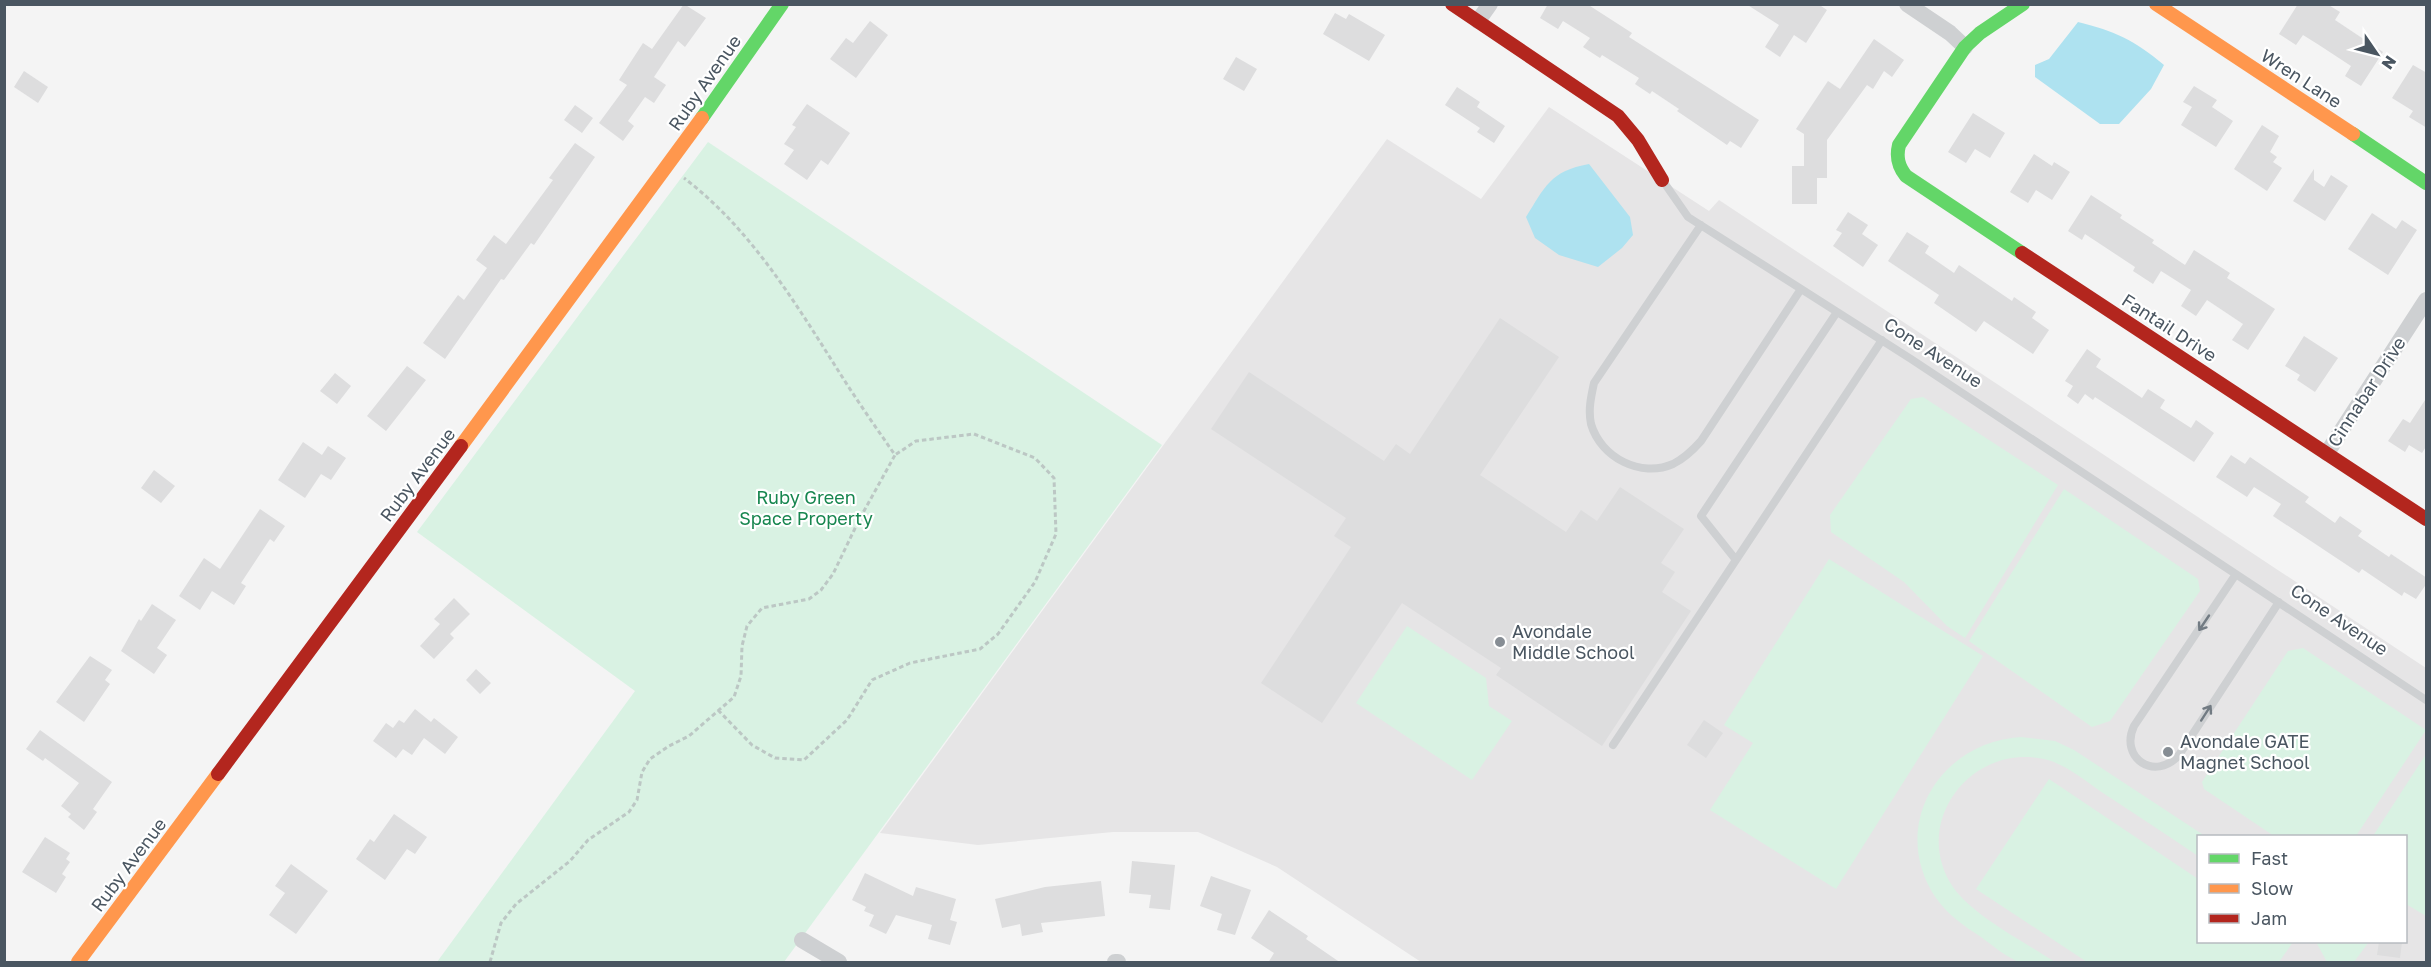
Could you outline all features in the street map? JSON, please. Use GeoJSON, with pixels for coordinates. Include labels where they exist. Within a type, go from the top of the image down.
{"type":"FeatureCollection","features":[{"type":"Feature","properties":{"kind":"street","name":"Ruby Avenue"},"geometry":{"type":"LineString","coordinates":[[78,963],[668,167],[782,4]]}},
{"type":"Feature","properties":{"kind":"street","name":"Cone Avenue"},"geometry":{"type":"LineString","coordinates":[[1452,4],[1618,116],[1638,140],[1662,180]]}},
{"type":"Feature","properties":{"kind":"street"},"geometry":{"type":"LineString","coordinates":[[1478,21],[1490,4]]}},
{"type":"Feature","properties":{"kind":"street"},"geometry":{"type":"LineString","coordinates":[[1907,4],[1950,33],[1965,47],[1980,33],[2023,4]]}},
{"type":"Feature","properties":{"kind":"street","name":"Wren Lane"},"geometry":{"type":"LineString","coordinates":[[2156,4],[2427,183]]}},
{"type":"Feature","properties":{"kind":"street","name":"Fantail Drive"},"geometry":{"type":"LineString","coordinates":[[1965,47],[1899,145],[1896,153],[1900,170],[2427,519]]}},
{"type":"Feature","properties":{"kind":"street","name":"Cinnabar Drive"},"geometry":{"type":"LineString","coordinates":[[2326,453],[2427,300]]}},
{"type":"Feature","properties":{"kind":"street"},"geometry":{"type":"LineString","coordinates":[[802,940],[839,963]]}},
{"type":"Feature","properties":{"kind":"lane","name":"Cone Avenue"},"geometry":{"type":"LineString","coordinates":[[1662,180],[1683,211],[1701,225],[1882,340],[2427,700]]}},
{"type":"Feature","properties":{"kind":"lane"},"geometry":{"type":"LineString","coordinates":[[1701,225],[1594,383],[1589,404],[1592,425],[1601,444],[1616,458],[1634,466],[1653,469],[1672,465],[1688,455],[1701,441],[1801,289]]}},
{"type":"Feature","properties":{"kind":"lane"},"geometry":{"type":"LineString","coordinates":[[1736,560],[1701,516],[1837,312]]}},
{"type":"Feature","properties":{"kind":"lane"},"geometry":{"type":"LineString","coordinates":[[1613,745],[1882,340]]}},
{"type":"Feature","properties":{"kind":"lane"},"geometry":{"type":"LineString","coordinates":[[2236,574],[2134,726],[2131,734],[2131,750],[2142,763],[2158,767],[2166,766],[2179,755],[2279,602]]}},
{"type":"Feature","properties":{"kind":"path"},"geometry":{"type":"LineString","coordinates":[[668,167],[708,199],[762,256],[792,297],[896,455]]}},
{"type":"Feature","properties":{"kind":"path"},"geometry":{"type":"LineString","coordinates":[[490,963],[501,923],[516,904],[570,861],[588,840],[629,812],[637,800],[642,772],[650,759],[689,736],[718,710],[734,697],[741,676],[742,646],[747,626],[762,608],[809,598],[821,590],[833,574],[859,520],[896,455],[916,441],[974,434],[1035,458],[1054,478],[1056,534],[1035,582],[998,634],[980,649],[910,663],[872,680],[848,720],[804,760],[775,758],[752,745],[718,710]]}},
{"type":"Feature","properties":{"kind":"shaded area","name":"Avondale Middle School"},"geometry":{"type":"Polygon","coordinates":[[[1549,107],[1709,211],[1719,200],[2426,668],[2426,962],[1421,962],[1277,867],[1198,832],[1113,832],[978,845],[880,833],[1387,139],[1481,199],[1549,107]]]}},
{"type":"Feature","properties":{"kind":"green space","name":"Ruby Green Space Property"},"geometry":{"type":"Polygon","coordinates":[[[708,142],[1162,445],[784,962],[437,962],[635,691],[417,532],[708,142]]]}},
{"type":"Feature","properties":{"kind":"green space"},"geometry":{"type":"Polygon","coordinates":[[[1923,397],[2058,485],[1965,638],[1947,626],[1904,582],[1831,532],[1830,515],[1911,399],[1923,397]]]}},
{"type":"Feature","properties":{"kind":"green space"},"geometry":{"type":"Polygon","coordinates":[[[2064,489],[2198,579],[2200,591],[2110,721],[2092,727],[1969,641],[2064,489]]]}},
{"type":"Feature","properties":{"kind":"green space"},"geometry":{"type":"Polygon","coordinates":[[[1829,559],[1983,656],[1836,889],[1710,810],[1753,743],[1724,725],[1829,559]]]}},
{"type":"Feature","properties":{"kind":"green space"},"geometry":{"type":"Polygon","coordinates":[[[1407,626],[1486,678],[1489,706],[1512,721],[1472,780],[1356,703],[1407,626]]]}},
{"type":"Feature","properties":{"kind":"green space"},"geometry":{"type":"Polygon","coordinates":[[[2303,648],[2426,730],[2357,835],[2273,835],[2204,789],[2202,782],[2288,651],[2303,648]]]}},
{"type":"Feature","properties":{"kind":"green space"},"geometry":{"type":"Polygon","coordinates":[[[2021,737],[2055,741],[2074,750],[2203,835],[2197,835],[2197,855],[2075,773],[2052,761],[2017,757],[1993,763],[1972,776],[1955,793],[1944,814],[1939,838],[1942,862],[1953,887],[1962,897],[2000,928],[2055,962],[2023,963],[2004,954],[1957,920],[1936,898],[1923,871],[1918,844],[1920,817],[1930,793],[1945,771],[1966,754],[1992,742],[2021,737]]]}},
{"type":"Feature","properties":{"kind":"green space"},"geometry":{"type":"Polygon","coordinates":[[[2426,754],[2426,916],[2407,905],[2407,835],[2374,835],[2426,754]]]}},
{"type":"Feature","properties":{"kind":"green space"},"geometry":{"type":"Polygon","coordinates":[[[2049,779],[2197,878],[2197,943],[2292,943],[2279,962],[2087,962],[1976,889],[2049,779]]]}},
{"type":"Feature","properties":{"kind":"green space"},"geometry":{"type":"Polygon","coordinates":[[[2317,943],[2368,943],[2354,962],[2327,962],[2317,943]]]}},
{"type":"Feature","properties":{"kind":"water"},"geometry":{"type":"Polygon","coordinates":[[[2078,22],[2124,38],[2164,65],[2151,89],[2119,124],[2100,124],[2035,77],[2035,65],[2049,59],[2078,22]]]}},
{"type":"Feature","properties":{"kind":"water"},"geometry":{"type":"Polygon","coordinates":[[[1589,164],[1630,217],[1633,235],[1622,248],[1598,267],[1559,255],[1535,238],[1526,217],[1544,189],[1557,176],[1565,171],[1589,164]]]}},
{"type":"Feature","properties":{"kind":"building"},"geometry":{"type":"Polygon","coordinates":[[[684,4],[706,18],[685,47],[678,41],[654,77],[666,85],[654,103],[645,97],[628,121],[634,126],[623,141],[599,123],[627,85],[619,80],[643,43],[652,49],[684,4]]]}},
{"type":"Feature","properties":{"kind":"building"},"geometry":{"type":"Polygon","coordinates":[[[1548,4],[1587,4],[1632,33],[1629,37],[1759,120],[1741,148],[1730,141],[1727,145],[1652,91],[1650,94],[1635,84],[1639,78],[1602,55],[1600,58],[1583,47],[1590,38],[1563,21],[1558,29],[1540,18],[1548,4]]]}},
{"type":"Feature","properties":{"kind":"building"},"geometry":{"type":"Polygon","coordinates":[[[1746,4],[1818,4],[1827,10],[1806,43],[1794,35],[1780,57],[1765,47],[1779,25],[1746,4]]]}},
{"type":"Feature","properties":{"kind":"building"},"geometry":{"type":"Polygon","coordinates":[[[2298,4],[2327,4],[2340,12],[2335,20],[2383,52],[2361,86],[2345,76],[2351,66],[2319,45],[2303,35],[2296,45],[2279,34],[2298,4]]]}},
{"type":"Feature","properties":{"kind":"building"},"geometry":{"type":"Polygon","coordinates":[[[1335,13],[1346,19],[1349,14],[1385,35],[1369,61],[1323,34],[1335,13]]]}},
{"type":"Feature","properties":{"kind":"building"},"geometry":{"type":"Polygon","coordinates":[[[870,21],[888,35],[856,78],[830,59],[846,38],[853,43],[870,21]]]}},
{"type":"Feature","properties":{"kind":"building"},"geometry":{"type":"Polygon","coordinates":[[[1874,39],[1904,60],[1892,77],[1884,71],[1873,89],[1867,85],[1827,140],[1827,178],[1817,178],[1817,204],[1792,204],[1792,166],[1804,166],[1804,134],[1796,129],[1828,81],[1840,89],[1874,39]]]}},
{"type":"Feature","properties":{"kind":"building"},"geometry":{"type":"Polygon","coordinates":[[[1236,57],[1257,69],[1244,91],[1223,79],[1236,57]]]}},
{"type":"Feature","properties":{"kind":"building"},"geometry":{"type":"Polygon","coordinates":[[[2413,65],[2427,73],[2427,128],[2409,117],[2413,111],[2392,98],[2413,65]]]}},
{"type":"Feature","properties":{"kind":"building"},"geometry":{"type":"Polygon","coordinates":[[[24,71],[48,87],[38,103],[14,87],[24,71]]]}},
{"type":"Feature","properties":{"kind":"building"},"geometry":{"type":"Polygon","coordinates":[[[2194,86],[2217,100],[2212,107],[2233,121],[2216,147],[2181,125],[2192,107],[2183,102],[2194,86]]]}},
{"type":"Feature","properties":{"kind":"building"},"geometry":{"type":"Polygon","coordinates":[[[1457,87],[1480,102],[1477,107],[1505,126],[1494,143],[1477,132],[1480,128],[1445,105],[1457,87]]]}},
{"type":"Feature","properties":{"kind":"building"},"geometry":{"type":"Polygon","coordinates":[[[807,104],[850,133],[828,165],[821,160],[807,180],[784,164],[794,150],[784,144],[796,127],[792,125],[807,104]]]}},
{"type":"Feature","properties":{"kind":"building"},"geometry":{"type":"Polygon","coordinates":[[[575,105],[593,118],[582,133],[564,120],[575,105]]]}},
{"type":"Feature","properties":{"kind":"building"},"geometry":{"type":"Polygon","coordinates":[[[1973,113],[2005,133],[1990,158],[1975,149],[1966,163],[1948,152],[1973,113]]]}},
{"type":"Feature","properties":{"kind":"building"},"geometry":{"type":"Polygon","coordinates":[[[2262,125],[2279,136],[2270,152],[2277,157],[2273,162],[2282,168],[2267,191],[2234,169],[2262,125]]]}},
{"type":"Feature","properties":{"kind":"building"},"geometry":{"type":"Polygon","coordinates":[[[575,143],[595,157],[534,245],[531,243],[504,280],[501,279],[445,359],[423,343],[458,295],[464,300],[487,268],[476,260],[494,235],[506,244],[553,180],[549,178],[575,143]]]}},
{"type":"Feature","properties":{"kind":"building"},"geometry":{"type":"Polygon","coordinates":[[[2034,154],[2052,166],[2054,162],[2070,172],[2052,200],[2036,190],[2028,203],[2010,192],[2034,154]]]}},
{"type":"Feature","properties":{"kind":"building"},"geometry":{"type":"Polygon","coordinates":[[[2314,169],[2314,180],[2324,187],[2331,175],[2348,186],[2325,221],[2293,201],[2314,169]]]}},
{"type":"Feature","properties":{"kind":"building"},"geometry":{"type":"Polygon","coordinates":[[[2091,195],[2122,215],[2120,218],[2154,240],[2152,243],[2185,265],[2194,250],[2230,273],[2227,278],[2275,309],[2248,350],[2232,340],[2243,324],[2207,300],[2196,316],[2181,306],[2191,290],[2161,271],[2153,284],[2133,271],[2135,267],[2085,234],[2082,240],[2068,231],[2091,195]]]}},
{"type":"Feature","properties":{"kind":"building"},"geometry":{"type":"Polygon","coordinates":[[[1848,212],[1868,225],[1862,234],[1878,245],[1863,267],[1833,246],[1842,233],[1836,230],[1848,212]]]}},
{"type":"Feature","properties":{"kind":"building"},"geometry":{"type":"Polygon","coordinates":[[[2372,213],[2396,229],[2402,220],[2417,230],[2388,275],[2348,249],[2372,213]]]}},
{"type":"Feature","properties":{"kind":"building"},"geometry":{"type":"Polygon","coordinates":[[[1907,232],[1929,246],[1925,253],[1954,273],[1959,265],[2012,301],[2014,297],[2036,312],[2032,318],[2049,330],[2033,354],[1984,321],[1976,332],[1934,303],[1939,295],[1888,261],[1907,232]]]}},
{"type":"Feature","properties":{"kind":"building"},"geometry":{"type":"Polygon","coordinates":[[[1500,318],[1559,357],[1480,475],[1566,532],[1581,510],[1597,521],[1620,487],[1684,529],[1661,563],[1675,572],[1662,592],[1691,611],[1602,746],[1496,675],[1501,668],[1402,603],[1322,723],[1261,683],[1351,547],[1334,536],[1346,518],[1211,429],[1249,372],[1384,461],[1396,444],[1410,454],[1500,318]]]}},
{"type":"Feature","properties":{"kind":"building"},"geometry":{"type":"Polygon","coordinates":[[[2304,336],[2338,358],[2315,392],[2297,380],[2300,375],[2285,366],[2304,336]]]}},
{"type":"Feature","properties":{"kind":"building"},"geometry":{"type":"Polygon","coordinates":[[[2087,349],[2101,359],[2096,367],[2142,398],[2148,389],[2165,400],[2160,408],[2191,428],[2196,420],[2214,433],[2194,462],[2095,397],[2093,400],[2085,394],[2078,404],[2067,396],[2073,386],[2065,381],[2087,349]]]}},
{"type":"Feature","properties":{"kind":"building"},"geometry":{"type":"Polygon","coordinates":[[[407,366],[426,380],[386,431],[367,416],[407,366]]]}},
{"type":"Feature","properties":{"kind":"building"},"geometry":{"type":"Polygon","coordinates":[[[335,373],[351,386],[337,404],[320,391],[335,373]]]}},
{"type":"Feature","properties":{"kind":"building"},"geometry":{"type":"Polygon","coordinates":[[[2427,397],[2427,445],[2422,453],[2409,445],[2405,452],[2388,441],[2403,419],[2410,423],[2427,397]]]}},
{"type":"Feature","properties":{"kind":"building"},"geometry":{"type":"Polygon","coordinates":[[[303,442],[322,455],[328,446],[346,458],[331,480],[321,474],[305,498],[278,480],[303,442]]]}},
{"type":"Feature","properties":{"kind":"building"},"geometry":{"type":"Polygon","coordinates":[[[2231,455],[2245,464],[2250,457],[2309,497],[2305,502],[2335,523],[2340,516],[2362,531],[2358,536],[2389,557],[2391,554],[2427,578],[2427,583],[2416,599],[2404,592],[2402,596],[2362,569],[2359,573],[2273,516],[2281,504],[2254,487],[2247,497],[2216,477],[2231,455]]]}},
{"type":"Feature","properties":{"kind":"building"},"geometry":{"type":"Polygon","coordinates":[[[154,470],[175,486],[161,503],[141,488],[154,470]]]}},
{"type":"Feature","properties":{"kind":"building"},"geometry":{"type":"Polygon","coordinates":[[[260,509],[285,526],[274,542],[270,539],[241,583],[246,586],[234,605],[212,591],[200,610],[179,596],[204,558],[220,569],[260,509]]]}},
{"type":"Feature","properties":{"kind":"building"},"geometry":{"type":"Polygon","coordinates":[[[454,598],[470,614],[450,634],[454,638],[434,659],[420,646],[440,624],[434,619],[454,598]]]}},
{"type":"Feature","properties":{"kind":"building"},"geometry":{"type":"Polygon","coordinates":[[[152,604],[176,620],[157,648],[167,655],[154,674],[121,651],[139,619],[141,621],[152,604]]]}},
{"type":"Feature","properties":{"kind":"building"},"geometry":{"type":"Polygon","coordinates":[[[90,656],[112,670],[105,680],[110,684],[84,722],[56,702],[90,656]]]}},
{"type":"Feature","properties":{"kind":"building"},"geometry":{"type":"Polygon","coordinates":[[[476,669],[491,683],[480,694],[466,680],[476,669]]]}},
{"type":"Feature","properties":{"kind":"building"},"geometry":{"type":"Polygon","coordinates":[[[415,709],[431,722],[434,718],[458,737],[445,754],[424,738],[412,755],[403,749],[396,758],[373,741],[386,723],[393,728],[399,720],[404,723],[415,709]]]}},
{"type":"Feature","properties":{"kind":"building"},"geometry":{"type":"Polygon","coordinates":[[[1704,720],[1723,733],[1706,758],[1687,745],[1704,720]]]}},
{"type":"Feature","properties":{"kind":"building"},"geometry":{"type":"Polygon","coordinates":[[[40,730],[112,782],[93,809],[97,812],[84,830],[68,817],[71,814],[61,806],[79,783],[45,758],[43,761],[26,749],[40,730]]]}},
{"type":"Feature","properties":{"kind":"building"},"geometry":{"type":"Polygon","coordinates":[[[394,814],[427,837],[415,854],[407,849],[385,880],[356,859],[370,839],[374,842],[394,814]]]}},
{"type":"Feature","properties":{"kind":"building"},"geometry":{"type":"Polygon","coordinates":[[[45,837],[70,853],[66,859],[70,862],[62,874],[66,877],[56,893],[22,872],[45,837]]]}},
{"type":"Feature","properties":{"kind":"building"},"geometry":{"type":"Polygon","coordinates":[[[1132,861],[1175,865],[1170,910],[1149,908],[1151,895],[1129,893],[1132,861]]]}},
{"type":"Feature","properties":{"kind":"building"},"geometry":{"type":"Polygon","coordinates":[[[291,864],[328,891],[296,934],[269,915],[285,893],[275,886],[291,864]]]}},
{"type":"Feature","properties":{"kind":"building"},"geometry":{"type":"Polygon","coordinates":[[[865,873],[913,896],[916,887],[956,899],[950,920],[957,922],[950,945],[928,939],[932,925],[896,915],[886,934],[869,926],[874,915],[864,911],[866,907],[852,900],[865,873]]]}},
{"type":"Feature","properties":{"kind":"building"},"geometry":{"type":"Polygon","coordinates":[[[1211,876],[1251,890],[1235,935],[1217,930],[1222,914],[1200,906],[1211,876]]]}},
{"type":"Feature","properties":{"kind":"building"},"geometry":{"type":"Polygon","coordinates":[[[1101,881],[1105,916],[1041,923],[1043,932],[1022,936],[1020,924],[1002,928],[995,899],[1045,887],[1101,881]]]}},
{"type":"Feature","properties":{"kind":"building"},"geometry":{"type":"Polygon","coordinates":[[[1269,910],[1308,936],[1306,939],[1341,963],[1268,963],[1274,953],[1251,938],[1269,910]]]}},
{"type":"Feature","properties":{"kind":"building"},"geometry":{"type":"Polygon","coordinates":[[[2379,943],[2402,943],[2400,958],[2377,955],[2379,943]]]}},
{"type":"Feature","properties":{"kind":"traffic: fast"},"geometry":{"type":"LineString","coordinates":[[702,118],[782,4]]}},
{"type":"Feature","properties":{"kind":"traffic: fast"},"geometry":{"type":"LineString","coordinates":[[2022,253],[1906,176],[1899,165],[1898,154],[1899,145],[1965,47],[1980,33],[2023,4]]}},
{"type":"Feature","properties":{"kind":"traffic: fast"},"geometry":{"type":"LineString","coordinates":[[2353,134],[2426,183]]}},
{"type":"Feature","properties":{"kind":"traffic: slow"},"geometry":{"type":"LineString","coordinates":[[2156,4],[2353,134]]}},
{"type":"Feature","properties":{"kind":"traffic: slow"},"geometry":{"type":"LineString","coordinates":[[461,446],[702,118]]}},
{"type":"Feature","properties":{"kind":"traffic: slow"},"geometry":{"type":"LineString","coordinates":[[78,962],[218,774]]}},
{"type":"Feature","properties":{"kind":"traffic: jam"},"geometry":{"type":"LineString","coordinates":[[1452,4],[1618,116],[1638,140],[1662,180]]}},
{"type":"Feature","properties":{"kind":"traffic: jam"},"geometry":{"type":"LineString","coordinates":[[2022,253],[2426,519]]}},
{"type":"Feature","properties":{"kind":"traffic: jam"},"geometry":{"type":"LineString","coordinates":[[218,774],[461,446]]}},
{"type":"Feature","properties":{"kind":"place","name":"Avondale Middle School"},"geometry":{"type":"Point","coordinates":[1500,642]}},
{"type":"Feature","properties":{"kind":"place","name":"Avondale GATE Magnet School"},"geometry":{"type":"Point","coordinates":[2168,752]}}]}
